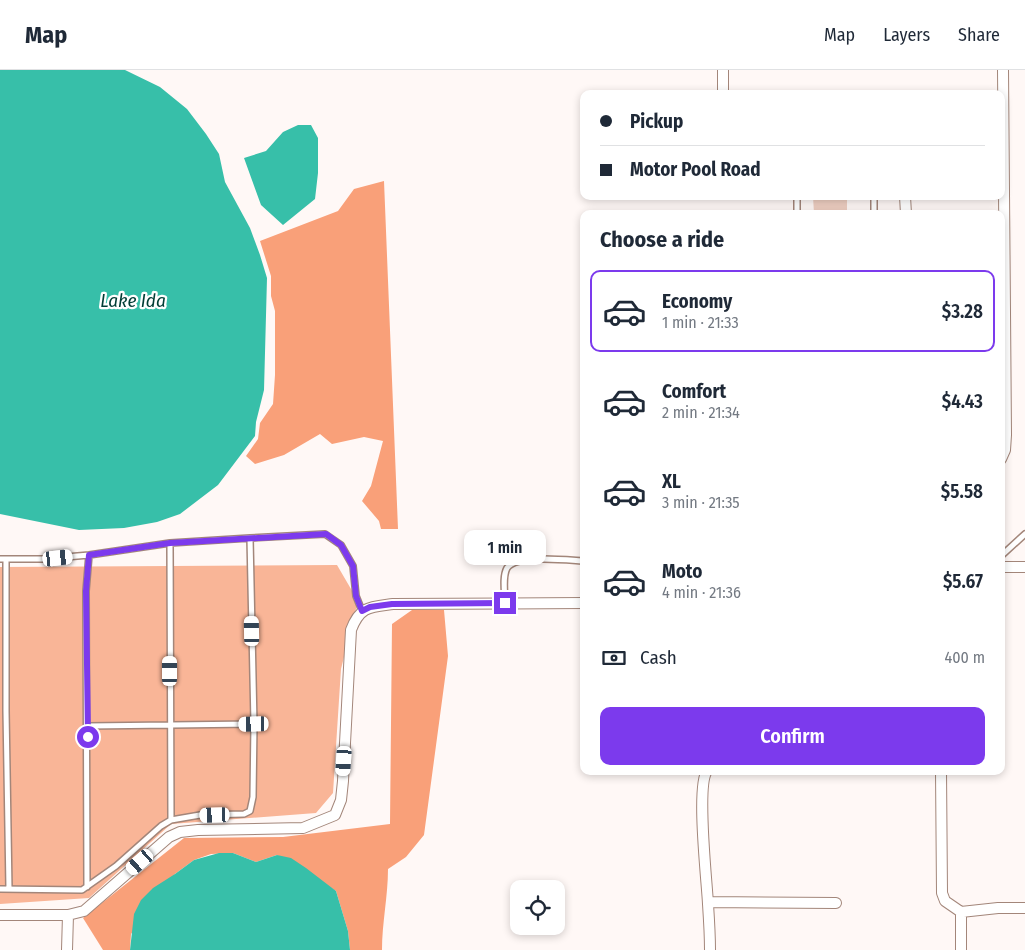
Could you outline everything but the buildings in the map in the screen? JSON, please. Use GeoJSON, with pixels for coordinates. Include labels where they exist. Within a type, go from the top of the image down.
{"type":"FeatureCollection","features":[{"type":"Feature","properties":{"kind":"street"},"geometry":{"type":"LineString","coordinates":[[723,70],[723,90]]}},
{"type":"Feature","properties":{"kind":"street"},"geometry":{"type":"LineString","coordinates":[[1003,70],[1003,90]]}},
{"type":"Feature","properties":{"kind":"street"},"geometry":{"type":"LineString","coordinates":[[1005,313],[1005,452]]}},
{"type":"Feature","properties":{"kind":"street"},"geometry":{"type":"LineString","coordinates":[[1005,566],[1025,567]]}},
{"type":"Feature","properties":{"kind":"street"},"geometry":{"type":"LineString","coordinates":[[0,915],[68,915],[84,911],[169,837],[180,832],[303,828],[335,814],[341,800],[343,780],[351,630],[354,621],[362,611],[370,607],[392,604],[580,603]]}},
{"type":"Feature","properties":{"kind":"street"},"geometry":{"type":"LineString","coordinates":[[705,775],[703,860],[708,902],[710,950]]}},
{"type":"Feature","properties":{"kind":"street"},"geometry":{"type":"LineString","coordinates":[[941,775],[942,893],[945,901],[961,912],[998,908],[1025,908]]}},
{"type":"Feature","properties":{"kind":"street"},"geometry":{"type":"LineString","coordinates":[[708,902],[836,902]]}},
{"type":"Feature","properties":{"kind":"street"},"geometry":{"type":"LineString","coordinates":[[961,912],[961,950]]}},
{"type":"Feature","properties":{"kind":"street"},"geometry":{"type":"LineString","coordinates":[[67,950],[68,915]]}},
{"type":"Feature","properties":{"kind":"lane"},"geometry":{"type":"LineString","coordinates":[[9,889],[3,559],[43,559],[89,555],[170,543],[326,534],[341,545],[353,566],[356,596],[362,611]]}},
{"type":"Feature","properties":{"kind":"lane"},"geometry":{"type":"LineString","coordinates":[[1005,552],[1025,534]]}},
{"type":"Feature","properties":{"kind":"lane"},"geometry":{"type":"LineString","coordinates":[[0,889],[82,890],[116,866],[161,826],[172,820],[200,815],[244,814],[250,810],[253,798],[254,724],[250,538]]}},
{"type":"Feature","properties":{"kind":"lane"},"geometry":{"type":"LineString","coordinates":[[170,543],[172,820]]}},
{"type":"Feature","properties":{"kind":"lane"},"geometry":{"type":"LineString","coordinates":[[87,887],[88,726],[86,591],[89,555]]}},
{"type":"Feature","properties":{"kind":"lane"},"geometry":{"type":"LineString","coordinates":[[505,603],[505,576],[507,569],[518,561],[580,560]]}},
{"type":"Feature","properties":{"kind":"lane"},"geometry":{"type":"LineString","coordinates":[[88,726],[254,724]]}},
{"type":"Feature","properties":{"kind":"shaded area"},"geometry":{"type":"Polygon","coordinates":[[[384,181],[398,529],[381,529],[379,521],[362,501],[371,486],[383,441],[364,437],[332,444],[320,434],[284,455],[255,464],[246,456],[258,439],[260,423],[273,404],[275,375],[275,311],[271,296],[271,276],[260,241],[338,211],[354,189],[384,181]]]}},
{"type":"Feature","properties":{"kind":"shaded area"},"geometry":{"type":"Polygon","coordinates":[[[337,565],[358,601],[341,669],[333,793],[316,813],[171,824],[89,898],[0,904],[0,567],[337,565]]]}},
{"type":"Feature","properties":{"kind":"shaded area"},"geometry":{"type":"Polygon","coordinates":[[[412,610],[444,610],[448,656],[424,835],[406,857],[388,869],[382,950],[350,950],[348,931],[336,891],[277,855],[256,862],[233,853],[211,854],[194,860],[175,874],[131,934],[130,950],[103,950],[83,918],[184,838],[283,837],[390,824],[392,624],[412,610]]]}},
{"type":"Feature","properties":{"kind":"water","name":"Lake Ida"},"geometry":{"type":"Polygon","coordinates":[[[0,70],[125,70],[160,87],[187,109],[219,154],[225,182],[250,228],[267,278],[264,390],[256,422],[255,436],[218,485],[180,514],[157,522],[124,528],[79,530],[0,514],[0,70]]]}},
{"type":"Feature","properties":{"kind":"water"},"geometry":{"type":"Polygon","coordinates":[[[298,125],[311,125],[318,138],[318,173],[315,199],[283,225],[261,205],[244,158],[266,151],[283,132],[298,125]]]}},
{"type":"Feature","properties":{"kind":"water"},"geometry":{"type":"Polygon","coordinates":[[[219,853],[233,853],[256,862],[277,855],[291,858],[306,868],[336,891],[348,931],[350,950],[130,950],[134,914],[141,900],[153,888],[194,860],[219,853]]]}},
{"type":"Feature","properties":{"kind":"route"},"geometry":{"type":"LineString","coordinates":[[88,737],[86,591],[89,555],[170,543],[326,534],[341,545],[353,566],[356,596],[362,611],[370,607],[392,604],[505,603]]}}]}
